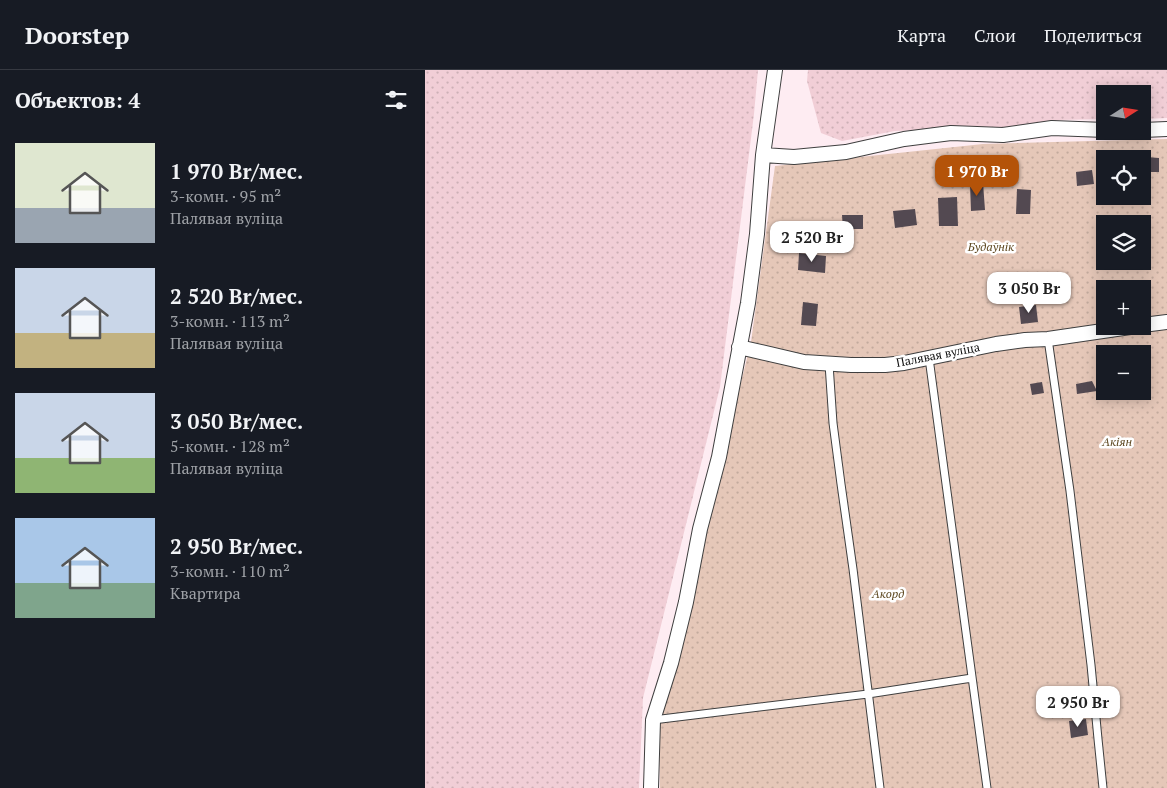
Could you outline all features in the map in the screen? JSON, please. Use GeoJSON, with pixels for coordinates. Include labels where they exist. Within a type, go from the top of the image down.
{"type":"FeatureCollection","features":[{"type":"Feature","properties":{"kind":"street"},"geometry":{"type":"LineString","coordinates":[[651,788],[653,720],[671,663],[686,602],[700,529],[719,457],[749,295],[757,234],[763,155],[775,70]]}},
{"type":"Feature","properties":{"kind":"street"},"geometry":{"type":"LineString","coordinates":[[763,155],[794,157],[846,152],[904,138],[951,134],[1003,134],[1052,128],[1096,130]]}},
{"type":"Feature","properties":{"kind":"street"},"geometry":{"type":"LineString","coordinates":[[1151,130],[1167,129]]}},
{"type":"Feature","properties":{"kind":"street"},"geometry":{"type":"LineString","coordinates":[[1151,324],[1167,322]]}},
{"type":"Feature","properties":{"kind":"street","name":"Палявая вуліца"},"geometry":{"type":"LineString","coordinates":[[739,347],[804,362],[885,365],[904,363],[996,344],[1096,332]]}},
{"type":"Feature","properties":{"kind":"lane"},"geometry":{"type":"LineString","coordinates":[[1048,339],[1070,491],[1091,665],[1103,788]]}},
{"type":"Feature","properties":{"kind":"lane"},"geometry":{"type":"LineString","coordinates":[[929,358],[987,788]]}},
{"type":"Feature","properties":{"kind":"lane"},"geometry":{"type":"LineString","coordinates":[[829,364],[835,432],[880,788]]}},
{"type":"Feature","properties":{"kind":"lane"},"geometry":{"type":"LineString","coordinates":[[653,720],[868,694],[972,678]]}},
{"type":"Feature","properties":{"kind":"shaded area"},"geometry":{"type":"Polygon","coordinates":[[[425,70],[758,70],[720,387],[643,698],[639,788],[425,788],[425,70]]]}},
{"type":"Feature","properties":{"kind":"shaded area"},"geometry":{"type":"Polygon","coordinates":[[[808,70],[1167,70],[1167,118],[1151,119],[1151,85],[1096,85],[1096,119],[1059,120],[1007,127],[895,131],[842,141],[821,133],[807,81],[808,70]]]}},
{"type":"Feature","properties":{"kind":"green space","name":"Акорд"},"geometry":{"type":"Polygon","coordinates":[[[1167,139],[1167,788],[660,788],[659,714],[751,342],[775,166],[983,144],[1167,139]]]}},
{"type":"Feature","properties":{"kind":"building"},"geometry":{"type":"Polygon","coordinates":[[[1151,157],[1159,158],[1159,172],[1151,172],[1151,157]]]}},
{"type":"Feature","properties":{"kind":"building"},"geometry":{"type":"Polygon","coordinates":[[[1092,170],[1094,184],[1077,186],[1076,172],[1092,170]]]}},
{"type":"Feature","properties":{"kind":"building"},"geometry":{"type":"Polygon","coordinates":[[[983,183],[985,210],[971,211],[970,184],[983,183]]]}},
{"type":"Feature","properties":{"kind":"building"},"geometry":{"type":"Polygon","coordinates":[[[1017,189],[1031,190],[1030,214],[1016,214],[1017,189]]]}},
{"type":"Feature","properties":{"kind":"building"},"geometry":{"type":"Polygon","coordinates":[[[957,197],[958,226],[939,226],[938,198],[957,197]]]}},
{"type":"Feature","properties":{"kind":"building"},"geometry":{"type":"Polygon","coordinates":[[[915,209],[917,225],[895,228],[893,211],[915,209]]]}},
{"type":"Feature","properties":{"kind":"building"},"geometry":{"type":"Polygon","coordinates":[[[842,215],[863,215],[863,229],[843,229],[842,215]]]}},
{"type":"Feature","properties":{"kind":"building"},"geometry":{"type":"Polygon","coordinates":[[[799,253],[826,256],[825,273],[798,270],[799,253]]]}},
{"type":"Feature","properties":{"kind":"building"},"geometry":{"type":"Polygon","coordinates":[[[803,302],[818,304],[816,326],[801,325],[803,302]]]}},
{"type":"Feature","properties":{"kind":"building"},"geometry":{"type":"Polygon","coordinates":[[[1036,305],[1038,322],[1021,324],[1019,307],[1036,305]]]}},
{"type":"Feature","properties":{"kind":"building"},"geometry":{"type":"Polygon","coordinates":[[[1092,381],[1096,391],[1077,394],[1076,384],[1092,381]]]}},
{"type":"Feature","properties":{"kind":"building"},"geometry":{"type":"Polygon","coordinates":[[[1042,382],[1044,393],[1032,395],[1030,384],[1042,382]]]}},
{"type":"Feature","properties":{"kind":"building"},"geometry":{"type":"Polygon","coordinates":[[[1086,719],[1088,735],[1071,738],[1069,721],[1086,719]]]}},
{"type":"Feature","properties":{"kind":"park label","name":"Будаўнік"},"geometry":{"type":"Point","coordinates":[991,247]}},
{"type":"Feature","properties":{"kind":"park label","name":"Акіян"},"geometry":{"type":"Point","coordinates":[1117,442]}}]}
